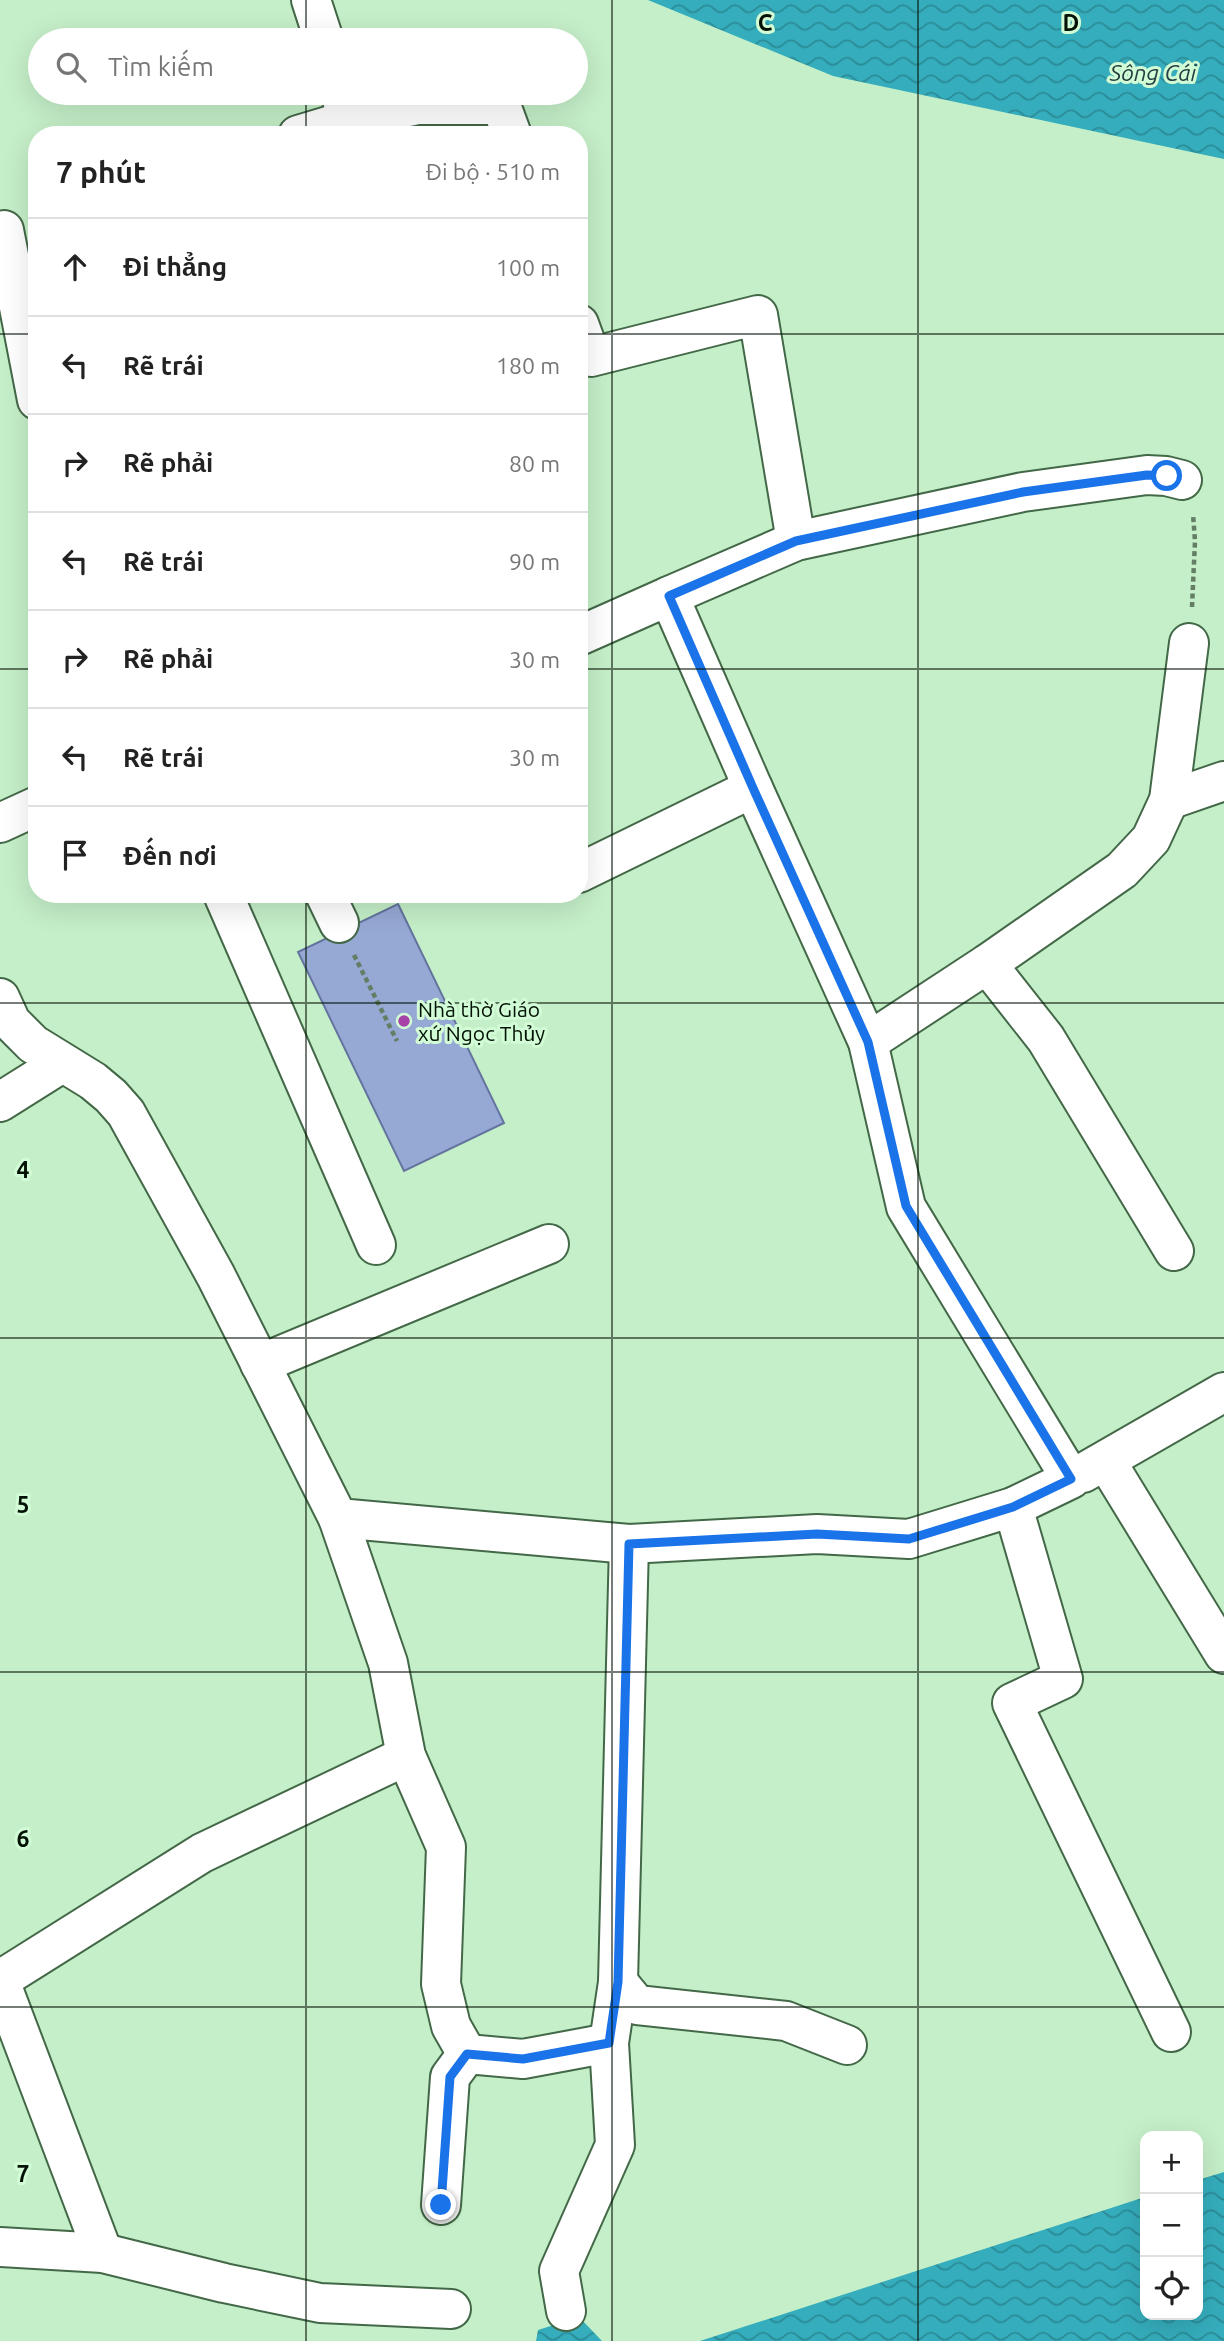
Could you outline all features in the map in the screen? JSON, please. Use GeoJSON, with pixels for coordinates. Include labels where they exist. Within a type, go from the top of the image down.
{"type":"FeatureCollection","features":[{"type":"Feature","properties":{"kind":"street"},"geometry":{"type":"LineString","coordinates":[[312,0],[320,28]]}},
{"type":"Feature","properties":{"kind":"street"},"geometry":{"type":"LineString","coordinates":[[312,126],[344,106],[418,105],[501,105],[509,126]]}},
{"type":"Feature","properties":{"kind":"street"},"geometry":{"type":"LineString","coordinates":[[1,224],[28,356]]}},
{"type":"Feature","properties":{"kind":"street"},"geometry":{"type":"LineString","coordinates":[[588,349],[591,357],[758,314],[796,541]]}},
{"type":"Feature","properties":{"kind":"street"},"geometry":{"type":"LineString","coordinates":[[588,632],[796,541],[1023,492],[1147,475],[1182,480]]}},
{"type":"Feature","properties":{"kind":"street"},"geometry":{"type":"LineString","coordinates":[[669,596],[868,1042],[906,1206],[1071,1479]]}},
{"type":"Feature","properties":{"kind":"street"},"geometry":{"type":"LineString","coordinates":[[868,1042],[987,964],[1122,870],[1151,839],[1169,800],[1189,643]]}},
{"type":"Feature","properties":{"kind":"street"},"geometry":{"type":"LineString","coordinates":[[1169,800],[1224,781]]}},
{"type":"Feature","properties":{"kind":"street"},"geometry":{"type":"LineString","coordinates":[[588,869],[753,788]]}},
{"type":"Feature","properties":{"kind":"street"},"geometry":{"type":"LineString","coordinates":[[0,824],[28,810]]}},
{"type":"Feature","properties":{"kind":"street"},"geometry":{"type":"LineString","coordinates":[[227,903],[376,1245]]}},
{"type":"Feature","properties":{"kind":"street"},"geometry":{"type":"LineString","coordinates":[[987,964],[1046,1039],[1174,1251]]}},
{"type":"Feature","properties":{"kind":"street"},"geometry":{"type":"LineString","coordinates":[[0,998],[11,1022],[33,1044],[93,1081],[111,1096],[125,1113],[216,1276],[338,1518],[388,1662],[406,1756],[446,1847],[441,1984],[451,2026],[467,2054]]}},
{"type":"Feature","properties":{"kind":"street"},"geometry":{"type":"LineString","coordinates":[[0,1102],[62,1063]]}},
{"type":"Feature","properties":{"kind":"street"},"geometry":{"type":"LineString","coordinates":[[260,1364],[549,1244]]}},
{"type":"Feature","properties":{"kind":"street"},"geometry":{"type":"LineString","coordinates":[[338,1518],[629,1544],[817,1534],[909,1539],[1013,1507],[1106,1461],[1224,1392]]}},
{"type":"Feature","properties":{"kind":"street"},"geometry":{"type":"LineString","coordinates":[[1106,1461],[1224,1654]]}},
{"type":"Feature","properties":{"kind":"street"},"geometry":{"type":"LineString","coordinates":[[1013,1507],[1063,1679],[1012,1703],[1171,2032]]}},
{"type":"Feature","properties":{"kind":"street"},"geometry":{"type":"LineString","coordinates":[[566,2311],[559,2271],[615,2145],[609,2043],[618,1982],[629,1544]]}},
{"type":"Feature","properties":{"kind":"street"},"geometry":{"type":"LineString","coordinates":[[103,2253],[0,1981],[202,1853],[406,1756]]}},
{"type":"Feature","properties":{"kind":"street"},"geometry":{"type":"LineString","coordinates":[[618,1982],[638,2005],[786,2021],[847,2045]]}},
{"type":"Feature","properties":{"kind":"street"},"geometry":{"type":"LineString","coordinates":[[467,2054],[523,2059],[609,2043]]}},
{"type":"Feature","properties":{"kind":"street"},"geometry":{"type":"LineString","coordinates":[[441,2205],[450,2077],[467,2054]]}},
{"type":"Feature","properties":{"kind":"street"},"geometry":{"type":"LineString","coordinates":[[0,2247],[103,2253],[320,2303],[451,2309]]}},
{"type":"Feature","properties":{"kind":"path"},"geometry":{"type":"LineString","coordinates":[[1182,480],[1191,490],[1195,541],[1189,643]]}},
{"type":"Feature","properties":{"kind":"path"},"geometry":{"type":"LineString","coordinates":[[332,909],[397,1041]]}},
{"type":"Feature","properties":{"kind":"water","name":"Sông Cái"},"geometry":{"type":"Polygon","coordinates":[[[648,0],[1224,0],[1224,159],[833,76],[648,0]]]}},
{"type":"Feature","properties":{"kind":"water"},"geometry":{"type":"Polygon","coordinates":[[[1224,2172],[1224,2341],[700,2341],[1140,2199],[1140,2320],[1203,2320],[1203,2178],[1224,2172]]]}},
{"type":"Feature","properties":{"kind":"water"},"geometry":{"type":"Polygon","coordinates":[[[579,2317],[602,2341],[536,2341],[538,2330],[579,2317]]]}},
{"type":"Feature","properties":{"kind":"building"},"geometry":{"type":"Polygon","coordinates":[[[398,904],[504,1123],[404,1171],[298,952],[398,904]]]}},
{"type":"Feature","properties":{"kind":"place","name":"Nhà thờ Giáo xứ Ngọc Thủy"},"geometry":{"type":"Point","coordinates":[404,1021]}},
{"type":"Feature","properties":{"kind":"route"},"geometry":{"type":"LineString","coordinates":[[441,2205],[450,2077],[467,2054],[523,2059],[609,2043],[618,1982],[629,1544],[817,1534],[909,1539],[1013,1507],[1071,1479],[906,1206],[868,1042],[669,596],[796,541],[1023,492],[1147,475],[1167,476]]}}]}
